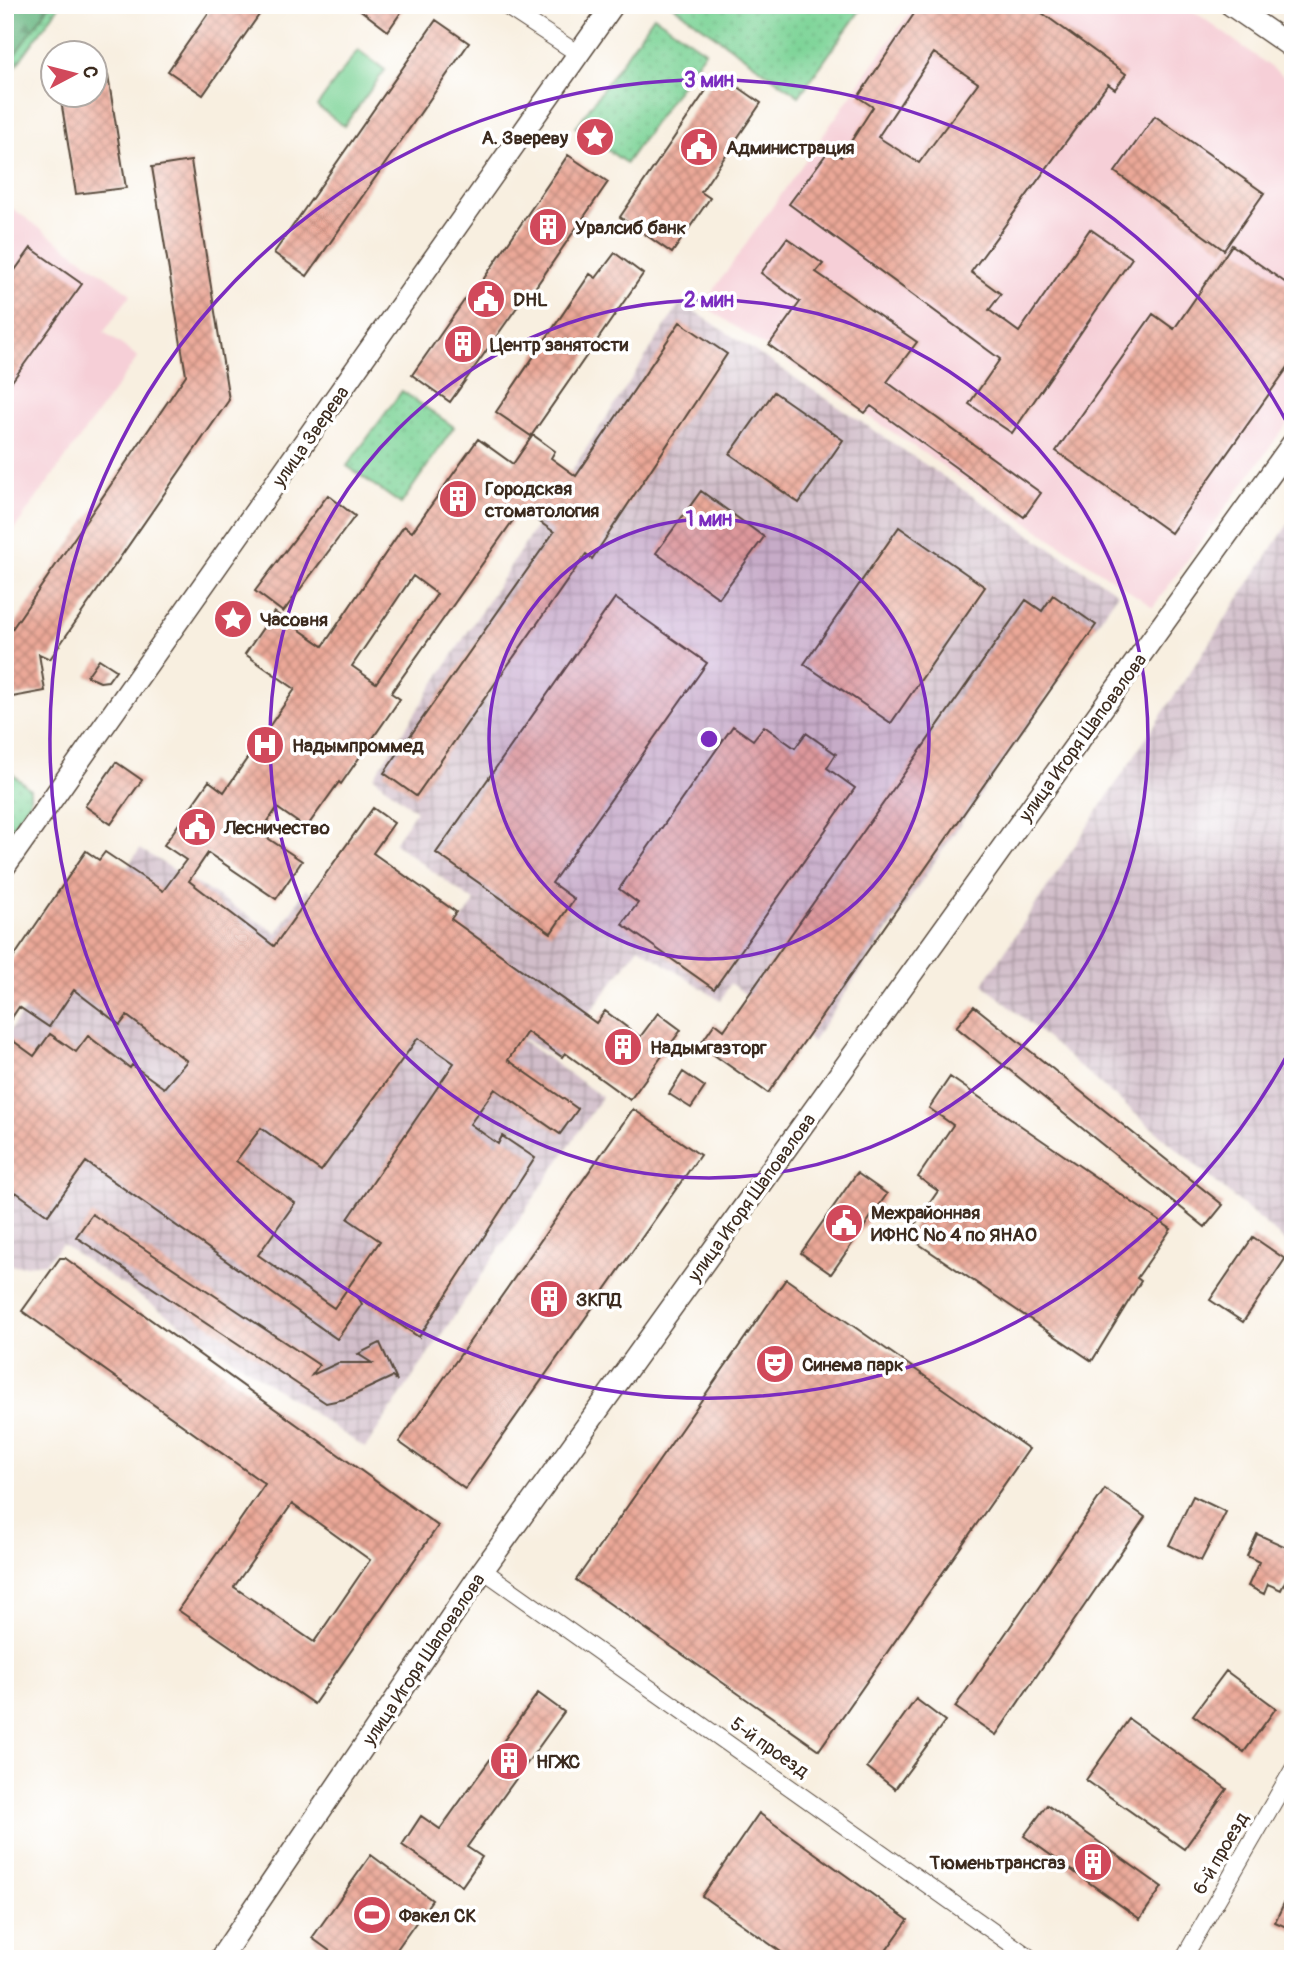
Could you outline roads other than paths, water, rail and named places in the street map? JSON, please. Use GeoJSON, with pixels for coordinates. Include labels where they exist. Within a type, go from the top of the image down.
{"type":"FeatureCollection","features":[{"type":"Feature","properties":{"kind":"street"},"geometry":{"type":"LineString","coordinates":[[504,5],[580,55]]}},
{"type":"Feature","properties":{"kind":"street","name":"улица Зверева"},"geometry":{"type":"LineString","coordinates":[[5,866],[613,5]]}},
{"type":"Feature","properties":{"kind":"street"},"geometry":{"type":"LineString","coordinates":[[1231,5],[1293,48]]}},
{"type":"Feature","properties":{"kind":"street","name":"улица Игоря Шаповалова"},"geometry":{"type":"LineString","coordinates":[[220,1959],[483,1570],[1293,443]]}},
{"type":"Feature","properties":{"kind":"street","name":"5-й проезд"},"geometry":{"type":"LineString","coordinates":[[483,1570],[1032,1959]]}},
{"type":"Feature","properties":{"kind":"street","name":"6-й проезд"},"geometry":{"type":"LineString","coordinates":[[1183,1959],[1293,1769]]}},
{"type":"Feature","properties":{"kind":"place","name":"А. Звереву"},"geometry":{"type":"Point","coordinates":[595,137]}},
{"type":"Feature","properties":{"kind":"place","name":"Администрация"},"geometry":{"type":"Point","coordinates":[699,147]}},
{"type":"Feature","properties":{"kind":"place","name":"Уралсиб банк"},"geometry":{"type":"Point","coordinates":[548,227]}},
{"type":"Feature","properties":{"kind":"place","name":"DHL"},"geometry":{"type":"Point","coordinates":[486,299]}},
{"type":"Feature","properties":{"kind":"place","name":"Центр занятости"},"geometry":{"type":"Point","coordinates":[463,344]}},
{"type":"Feature","properties":{"kind":"place","name":"Городская стоматология"},"geometry":{"type":"Point","coordinates":[458,499]}},
{"type":"Feature","properties":{"kind":"place","name":"Часовня"},"geometry":{"type":"Point","coordinates":[233,619]}},
{"type":"Feature","properties":{"kind":"place","name":"Надымпроммед"},"geometry":{"type":"Point","coordinates":[265,745]}},
{"type":"Feature","properties":{"kind":"place","name":"Лесничество"},"geometry":{"type":"Point","coordinates":[197,827]}},
{"type":"Feature","properties":{"kind":"place","name":"Надымгазторг"},"geometry":{"type":"Point","coordinates":[623,1047]}},
{"type":"Feature","properties":{"kind":"place","name":"Межрайонная ИФНС № 4 по ЯНАО"},"geometry":{"type":"Point","coordinates":[844,1223]}},
{"type":"Feature","properties":{"kind":"place","name":"ЗКПД"},"geometry":{"type":"Point","coordinates":[549,1299]}},
{"type":"Feature","properties":{"kind":"place","name":"Синема парк"},"geometry":{"type":"Point","coordinates":[775,1364]}},
{"type":"Feature","properties":{"kind":"place","name":"НГЖС"},"geometry":{"type":"Point","coordinates":[509,1761]}},
{"type":"Feature","properties":{"kind":"place","name":"Тюменьтрансгаз"},"geometry":{"type":"Point","coordinates":[1093,1862]}},
{"type":"Feature","properties":{"kind":"place","name":"Факел СК"},"geometry":{"type":"Point","coordinates":[372,1915]}}]}
